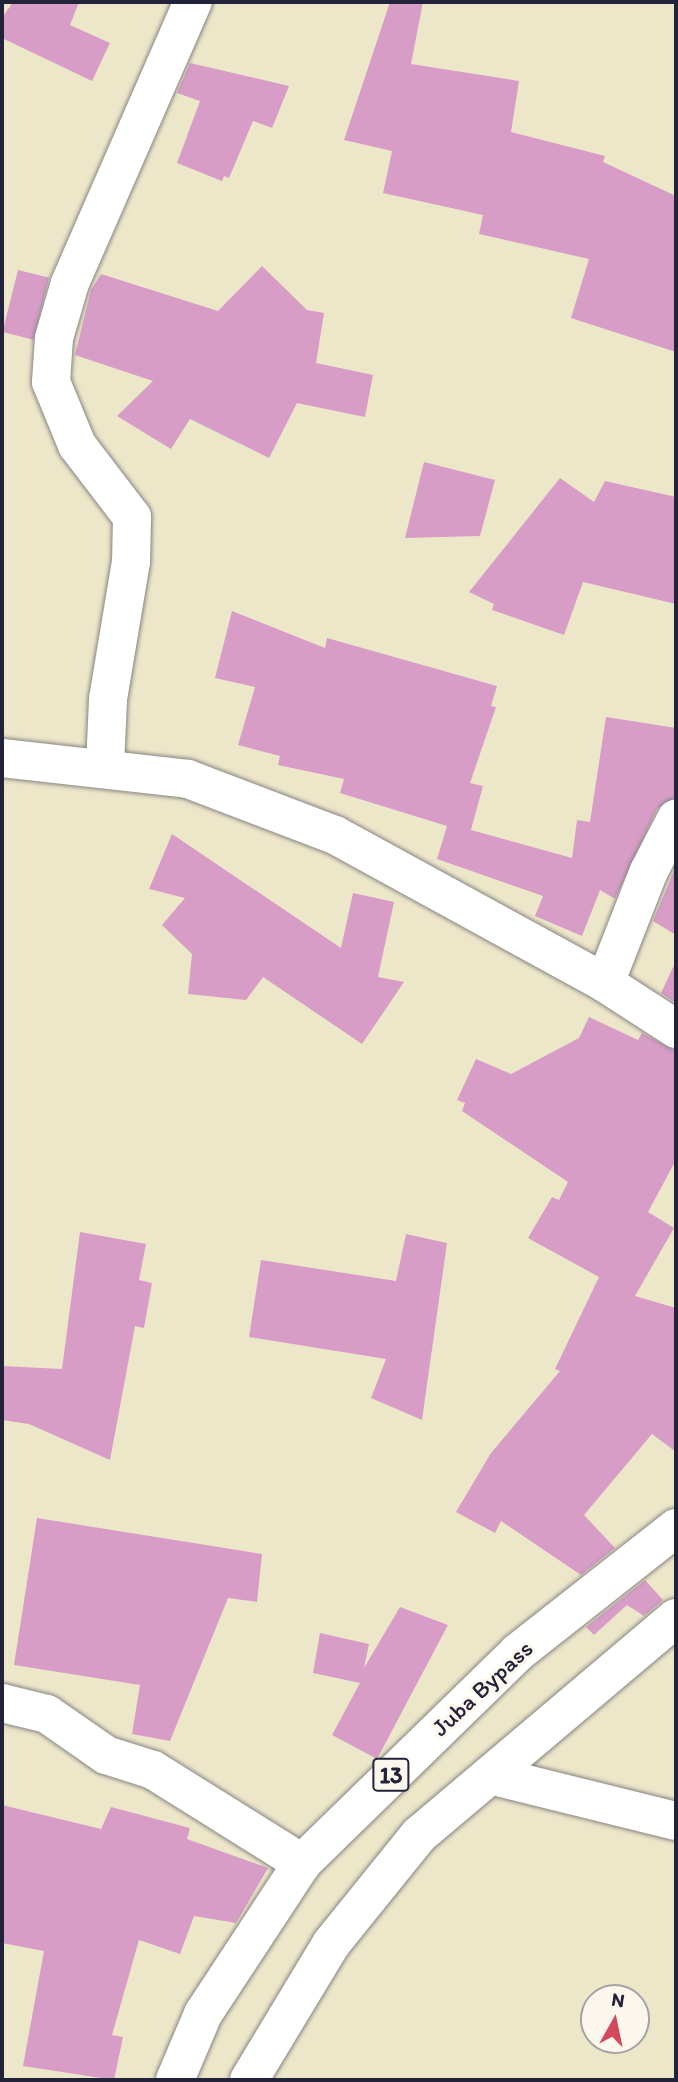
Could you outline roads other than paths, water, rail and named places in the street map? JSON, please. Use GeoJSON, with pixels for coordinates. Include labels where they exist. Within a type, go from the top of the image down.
{"type":"FeatureCollection","features":[{"type":"Feature","properties":{"kind":"street"},"geometry":{"type":"LineString","coordinates":[[105,766],[108,699],[131,562],[132,517],[77,445],[51,382],[54,338],[70,283],[193,2]]}},
{"type":"Feature","properties":{"kind":"street"},"geometry":{"type":"LineString","coordinates":[[2,758],[105,766],[188,779],[335,835],[605,983],[676,1029]]}},
{"type":"Feature","properties":{"kind":"street"},"geometry":{"type":"LineString","coordinates":[[605,983],[649,871],[676,819]]}},
{"type":"Feature","properties":{"kind":"street","name":"Juba Bypass"},"geometry":{"type":"LineString","coordinates":[[175,2080],[203,2014],[302,1863],[517,1653],[676,1528]]}},
{"type":"Feature","properties":{"kind":"street"},"geometry":{"type":"LineString","coordinates":[[249,2080],[331,1944],[419,1835],[676,1618]]}},
{"type":"Feature","properties":{"kind":"street"},"geometry":{"type":"LineString","coordinates":[[2,1703],[47,1714],[106,1755],[153,1770],[302,1863]]}},
{"type":"Feature","properties":{"kind":"street"},"geometry":{"type":"LineString","coordinates":[[502,1778],[676,1821]]}}]}
